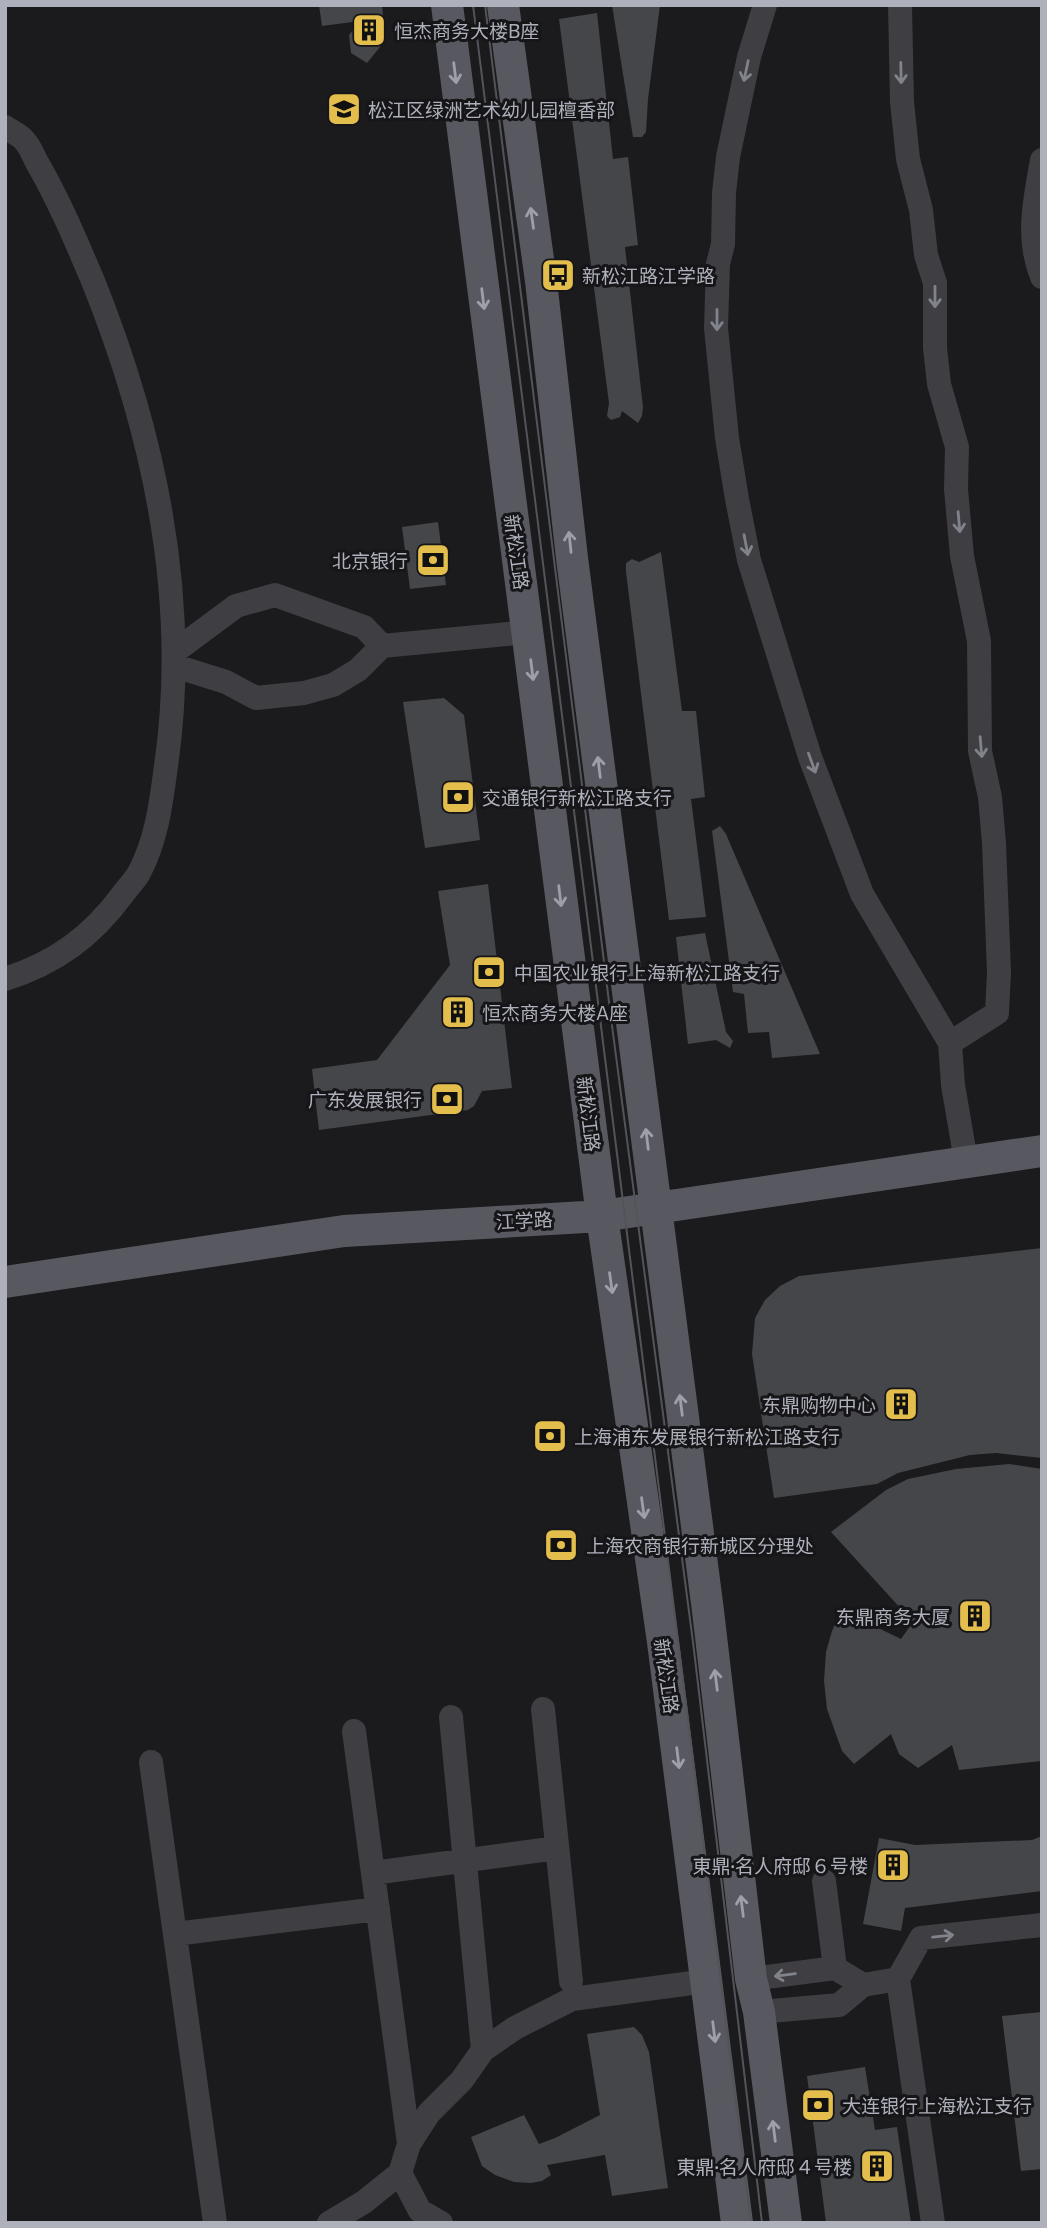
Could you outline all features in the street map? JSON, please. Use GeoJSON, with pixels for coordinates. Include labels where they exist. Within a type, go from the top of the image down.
{"type":"FeatureCollection","features":[{"type":"Feature","properties":{"kind":"main road","name":"新松江路"},"geometry":{"type":"LineString","coordinates":[[447,5],[602,1216],[663,1642],[737,2223]]}},
{"type":"Feature","properties":{"kind":"main road"},"geometry":{"type":"LineString","coordinates":[[503,5],[541,281],[572,558],[708,1611],[751,1979],[759,2012],[786,2223]]}},
{"type":"Feature","properties":{"kind":"main road","name":"江学路"},"geometry":{"type":"LineString","coordinates":[[5,1282],[344,1231],[602,1216],[655,1206],[1042,1151]]}},
{"type":"Feature","properties":{"kind":"street"},"geometry":{"type":"LineString","coordinates":[[765,5],[749,57],[728,157],[723,193],[723,244],[718,264],[716,328],[727,438],[737,499],[749,559],[810,757],[862,894],[950,1043],[953,1085],[966,1161]]}},
{"type":"Feature","properties":{"kind":"street"},"geometry":{"type":"LineString","coordinates":[[900,5],[902,102],[908,159],[921,210],[926,256],[935,283],[935,348],[939,384],[957,447],[956,489],[962,556],[979,641],[980,751],[990,797],[994,843],[999,960],[997,1013],[950,1043]]}},
{"type":"Feature","properties":{"kind":"street"},"geometry":{"type":"LineString","coordinates":[[5,127],[24,140],[62,206],[121,356],[142,422],[160,503],[173,596],[175,659],[174,706],[158,826],[138,874],[103,920],[66,950],[24,973],[5,979]]}},
{"type":"Feature","properties":{"kind":"street"},"geometry":{"type":"LineString","coordinates":[[1042,160],[1032,224],[1036,262],[1042,277]]}},
{"type":"Feature","properties":{"kind":"street"},"geometry":{"type":"LineString","coordinates":[[175,659],[236,606],[275,594],[364,627],[382,646]]}},
{"type":"Feature","properties":{"kind":"street"},"geometry":{"type":"LineString","coordinates":[[175,659],[256,698],[333,685],[358,670],[382,646],[528,632]]}},
{"type":"Feature","properties":{"kind":"street"},"geometry":{"type":"LineString","coordinates":[[543,1709],[570,1981]]}},
{"type":"Feature","properties":{"kind":"street"},"geometry":{"type":"LineString","coordinates":[[451,1717],[484,2050]]}},
{"type":"Feature","properties":{"kind":"street"},"geometry":{"type":"LineString","coordinates":[[354,1731],[408,2144]]}},
{"type":"Feature","properties":{"kind":"street"},"geometry":{"type":"LineString","coordinates":[[151,1762],[215,2223]]}},
{"type":"Feature","properties":{"kind":"street"},"geometry":{"type":"LineString","coordinates":[[373,1873],[557,1848]]}},
{"type":"Feature","properties":{"kind":"street"},"geometry":{"type":"LineString","coordinates":[[824,1881],[835,1969]]}},
{"type":"Feature","properties":{"kind":"street"},"geometry":{"type":"LineString","coordinates":[[175,1934],[378,1909]]}},
{"type":"Feature","properties":{"kind":"street"},"geometry":{"type":"LineString","coordinates":[[933,2223],[898,1979],[921,1938],[1042,1924]]}},
{"type":"Feature","properties":{"kind":"street"},"geometry":{"type":"LineString","coordinates":[[751,1979],[835,1969],[863,1985]]}},
{"type":"Feature","properties":{"kind":"street"},"geometry":{"type":"LineString","coordinates":[[759,2012],[839,2005],[863,1985],[898,1979]]}},
{"type":"Feature","properties":{"kind":"street"},"geometry":{"type":"LineString","coordinates":[[331,2222],[364,2202],[400,2173],[408,2144],[429,2113],[462,2080],[484,2050],[515,2028],[572,2000],[707,1981]]}},
{"type":"Feature","properties":{"kind":"street"},"geometry":{"type":"LineString","coordinates":[[400,2173],[420,2211],[441,2223]]}},
{"type":"Feature","properties":{"kind":"building","name":"恒杰商务大楼B座"},"geometry":{"type":"Polygon","coordinates":[[[319,5],[382,5],[385,34],[380,47],[367,63],[351,53],[349,35],[360,21],[322,26],[319,5]]]}},
{"type":"Feature","properties":{"kind":"building"},"geometry":{"type":"Polygon","coordinates":[[[612,5],[660,5],[646,132],[642,137],[633,137],[612,5]]]}},
{"type":"Feature","properties":{"kind":"building"},"geometry":{"type":"Polygon","coordinates":[[[597,13],[613,159],[628,157],[638,245],[625,247],[643,407],[638,423],[622,411],[620,417],[611,420],[607,416],[609,403],[559,19],[597,13]]]}},
{"type":"Feature","properties":{"kind":"building"},"geometry":{"type":"Polygon","coordinates":[[[438,522],[446,585],[410,589],[402,527],[438,522]]]}},
{"type":"Feature","properties":{"kind":"building"},"geometry":{"type":"Polygon","coordinates":[[[661,552],[682,711],[696,711],[705,797],[691,799],[706,917],[669,920],[626,572],[626,563],[632,559],[639,562],[661,552]]]}},
{"type":"Feature","properties":{"kind":"building"},"geometry":{"type":"Polygon","coordinates":[[[444,698],[464,715],[480,840],[425,848],[403,702],[444,698]]]}},
{"type":"Feature","properties":{"kind":"building"},"geometry":{"type":"Polygon","coordinates":[[[720,826],[726,834],[820,1054],[772,1058],[769,1032],[748,1033],[744,994],[733,992],[712,831],[720,826]]]}},
{"type":"Feature","properties":{"kind":"building","name":"恒杰商务大楼A座"},"geometry":{"type":"Polygon","coordinates":[[[488,884],[512,1088],[482,1091],[474,1106],[468,1110],[319,1130],[312,1069],[377,1060],[450,965],[438,891],[488,884]]]}},
{"type":"Feature","properties":{"kind":"building"},"geometry":{"type":"Polygon","coordinates":[[[705,933],[726,1032],[733,1041],[730,1048],[716,1040],[688,1044],[676,937],[705,933]]]}},
{"type":"Feature","properties":{"kind":"building","name":"东鼎购物中心"},"geometry":{"type":"Polygon","coordinates":[[[1042,1248],[1042,1458],[996,1453],[970,1455],[898,1473],[877,1484],[774,1498],[752,1354],[755,1318],[765,1300],[780,1286],[799,1276],[1042,1248]]]}},
{"type":"Feature","properties":{"kind":"building","name":"东鼎商务大厦"},"geometry":{"type":"Polygon","coordinates":[[[1009,1464],[1042,1469],[1042,1761],[959,1770],[952,1745],[918,1768],[899,1754],[891,1734],[854,1764],[842,1751],[827,1709],[824,1681],[826,1652],[832,1631],[841,1610],[901,1639],[913,1622],[831,1532],[886,1490],[908,1479],[956,1469],[1009,1464]]]}},
{"type":"Feature","properties":{"kind":"building"},"geometry":{"type":"Polygon","coordinates":[[[1042,1836],[1042,1891],[905,1908],[901,1931],[863,1924],[879,1838],[915,1845],[1032,1840],[1042,1836]]]}},
{"type":"Feature","properties":{"kind":"building"},"geometry":{"type":"Polygon","coordinates":[[[1042,2012],[1042,2169],[1021,2171],[1002,2016],[1042,2012]]]}},
{"type":"Feature","properties":{"kind":"building"},"geometry":{"type":"Polygon","coordinates":[[[634,2027],[642,2035],[649,2052],[668,2188],[612,2196],[605,2155],[547,2165],[551,2175],[542,2181],[531,2183],[514,2182],[495,2175],[482,2166],[471,2137],[524,2115],[539,2144],[600,2115],[587,2034],[634,2027]]]}},
{"type":"Feature","properties":{"kind":"building"},"geometry":{"type":"Polygon","coordinates":[[[865,2067],[875,2130],[897,2127],[911,2223],[826,2223],[807,2076],[865,2067]]]}},
{"type":"Feature","properties":{"kind":"tram line"},"geometry":{"type":"LineString","coordinates":[[473,5],[751,2223]]}},
{"type":"Feature","properties":{"kind":"tram line"},"geometry":{"type":"LineString","coordinates":[[485,5],[611,1018],[693,1642],[762,2223]]}},
{"type":"Feature","properties":{"kind":"place","name":"恒杰商务大楼B座"},"geometry":{"type":"Point","coordinates":[369,30]}},
{"type":"Feature","properties":{"kind":"place","name":"松江区绿洲艺术幼儿园檀香部"},"geometry":{"type":"Point","coordinates":[344,109]}},
{"type":"Feature","properties":{"kind":"place","name":"新松江路江学路"},"geometry":{"type":"Point","coordinates":[558,275]}},
{"type":"Feature","properties":{"kind":"place","name":"北京银行"},"geometry":{"type":"Point","coordinates":[433,560]}},
{"type":"Feature","properties":{"kind":"place","name":"交通银行新松江路支行"},"geometry":{"type":"Point","coordinates":[458,797]}},
{"type":"Feature","properties":{"kind":"place","name":"中国农业银行上海新松江路支行"},"geometry":{"type":"Point","coordinates":[489,972]}},
{"type":"Feature","properties":{"kind":"place","name":"恒杰商务大楼A座"},"geometry":{"type":"Point","coordinates":[458,1012]}},
{"type":"Feature","properties":{"kind":"place","name":"广东发展银行"},"geometry":{"type":"Point","coordinates":[447,1099]}},
{"type":"Feature","properties":{"kind":"place","name":"东鼎购物中心"},"geometry":{"type":"Point","coordinates":[901,1404]}},
{"type":"Feature","properties":{"kind":"place","name":"上海浦东发展银行新松江路支行"},"geometry":{"type":"Point","coordinates":[550,1436]}},
{"type":"Feature","properties":{"kind":"place","name":"上海农商银行新城区分理处"},"geometry":{"type":"Point","coordinates":[561,1545]}},
{"type":"Feature","properties":{"kind":"place","name":"东鼎商务大厦"},"geometry":{"type":"Point","coordinates":[975,1616]}},
{"type":"Feature","properties":{"kind":"place","name":"東鼎·名人府邸６号楼"},"geometry":{"type":"Point","coordinates":[893,1865]}},
{"type":"Feature","properties":{"kind":"place","name":"大连银行上海松江支行"},"geometry":{"type":"Point","coordinates":[818,2105]}},
{"type":"Feature","properties":{"kind":"place","name":"東鼎·名人府邸４号楼"},"geometry":{"type":"Point","coordinates":[877,2166]}}]}
